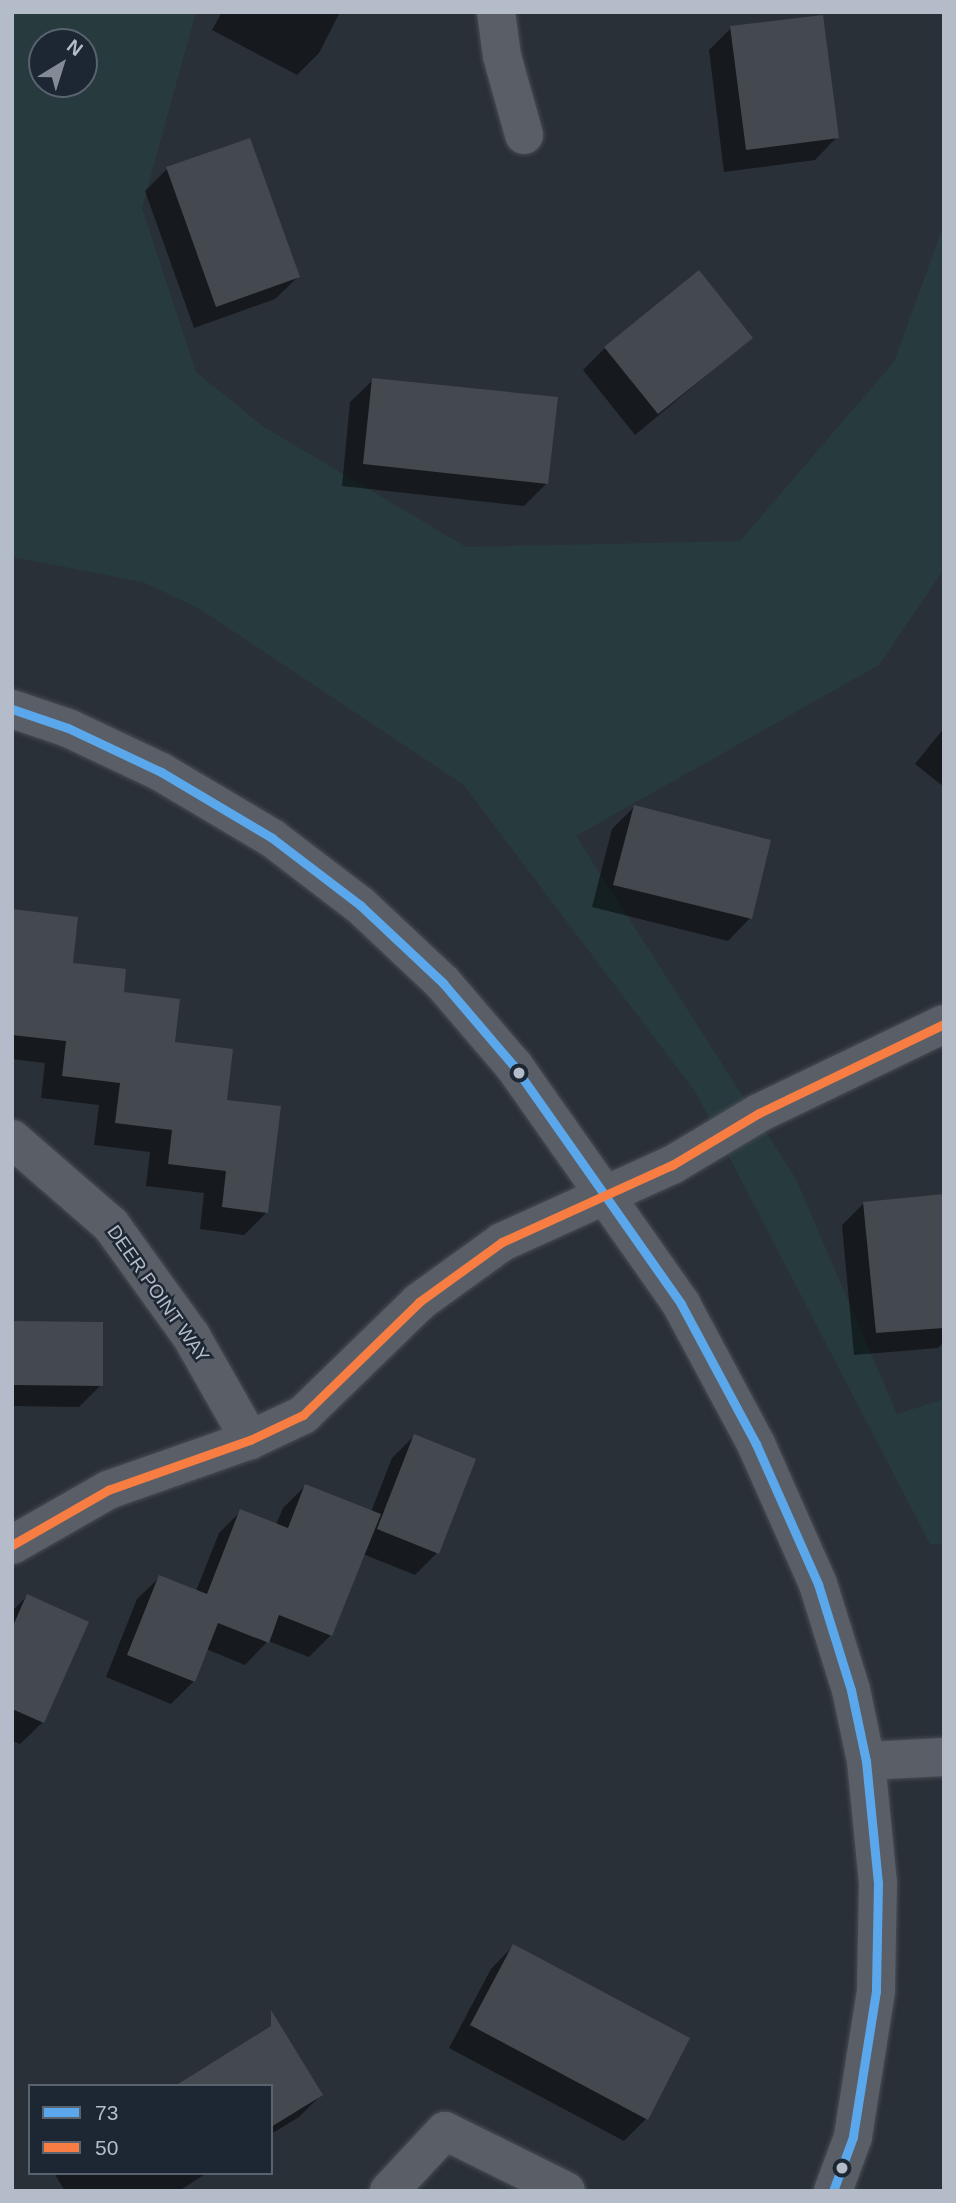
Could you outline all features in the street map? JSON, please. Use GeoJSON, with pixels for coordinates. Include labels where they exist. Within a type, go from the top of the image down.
{"type":"FeatureCollection","features":[{"type":"Feature","properties":{"kind":"street"},"geometry":{"type":"LineString","coordinates":[[496,12],[502,56],[524,135]]}},
{"type":"Feature","properties":{"kind":"street"},"geometry":{"type":"LineString","coordinates":[[12,709],[68,728],[161,772],[272,838],[360,905],[443,983],[514,1066],[681,1304],[757,1444],[818,1584],[851,1690],[866,1761],[878,1883],[876,1991],[853,2137],[833,2191]]}},
{"type":"Feature","properties":{"kind":"street"},"geometry":{"type":"LineString","coordinates":[[12,1545],[108,1490],[250,1440],[303,1415],[419,1303],[502,1242],[672,1165],[759,1113],[944,1024]]}},
{"type":"Feature","properties":{"kind":"street","name":"DEER POINT WAY"},"geometry":{"type":"LineString","coordinates":[[12,1139],[111,1225],[191,1336],[250,1440]]}},
{"type":"Feature","properties":{"kind":"street"},"geometry":{"type":"LineString","coordinates":[[866,1761],[944,1757]]}},
{"type":"Feature","properties":{"kind":"street"},"geometry":{"type":"LineString","coordinates":[[389,2191],[446,2131],[566,2191]]}},
{"type":"Feature","properties":{"kind":"green space"},"geometry":{"type":"Polygon","coordinates":[[[12,12],[196,12],[142,208],[196,372],[264,427],[466,547],[740,541],[894,362],[944,224],[944,569],[879,665],[576,836],[796,1179],[897,1414],[944,1399],[944,1544],[930,1544],[696,1093],[464,785],[200,609],[143,582],[12,557],[12,12]]]}},
{"type":"Feature","properties":{"kind":"building"},"geometry":{"type":"Polygon","coordinates":[[[823,15],[839,138],[746,150],[730,26],[823,15]]]}},
{"type":"Feature","properties":{"kind":"building"},"geometry":{"type":"Polygon","coordinates":[[[250,138],[300,277],[216,307],[166,167],[250,138]]]}},
{"type":"Feature","properties":{"kind":"building"},"geometry":{"type":"Polygon","coordinates":[[[699,270],[753,338],[658,414],[604,347],[699,270]]]}},
{"type":"Feature","properties":{"kind":"building"},"geometry":{"type":"Polygon","coordinates":[[[372,378],[558,397],[548,484],[363,464],[372,378]]]}},
{"type":"Feature","properties":{"kind":"building"},"geometry":{"type":"Polygon","coordinates":[[[634,805],[771,840],[752,919],[613,885],[634,805]]]}},
{"type":"Feature","properties":{"kind":"building"},"geometry":{"type":"Polygon","coordinates":[[[12,909],[78,917],[73,963],[126,969],[124,992],[180,999],[175,1042],[233,1049],[227,1100],[281,1106],[268,1213],[222,1207],[226,1171],[168,1164],[172,1130],[115,1123],[120,1083],[62,1076],[66,1041],[12,1035],[12,909]]]}},
{"type":"Feature","properties":{"kind":"building"},"geometry":{"type":"Polygon","coordinates":[[[944,1194],[944,1328],[876,1333],[863,1202],[944,1194]]]}},
{"type":"Feature","properties":{"kind":"building"},"geometry":{"type":"Polygon","coordinates":[[[12,1321],[103,1322],[103,1386],[12,1385],[12,1321]]]}},
{"type":"Feature","properties":{"kind":"building"},"geometry":{"type":"Polygon","coordinates":[[[414,1434],[476,1459],[439,1554],[377,1529],[414,1434]]]}},
{"type":"Feature","properties":{"kind":"building"},"geometry":{"type":"Polygon","coordinates":[[[305,1484],[381,1514],[332,1636],[279,1615],[269,1643],[218,1623],[195,1682],[127,1655],[159,1575],[207,1594],[240,1509],[288,1528],[305,1484]]]}},
{"type":"Feature","properties":{"kind":"building"},"geometry":{"type":"Polygon","coordinates":[[[27,1594],[89,1622],[44,1723],[12,1709],[12,1628],[27,1594]]]}},
{"type":"Feature","properties":{"kind":"building"},"geometry":{"type":"Polygon","coordinates":[[[513,1944],[690,2038],[648,2120],[470,2025],[513,1944]]]}},
{"type":"Feature","properties":{"kind":"building"},"geometry":{"type":"Polygon","coordinates":[[[271,2010],[323,2095],[273,2126],[273,2084],[178,2084],[271,2026],[271,2010]]]}},
{"type":"Feature","properties":{"kind":"transit line","name":"73"},"geometry":{"type":"LineString","coordinates":[[12,709],[68,728],[161,772],[272,838],[360,905],[443,983],[514,1066],[681,1304],[756,1444],[818,1584],[851,1690],[866,1761],[878,1883],[876,1991],[853,2137],[833,2191]]}},
{"type":"Feature","properties":{"kind":"transit line","name":"50"},"geometry":{"type":"LineString","coordinates":[[12,1545],[108,1490],[250,1440],[303,1415],[419,1302],[502,1242],[672,1165],[759,1113],[944,1024]]}}]}
